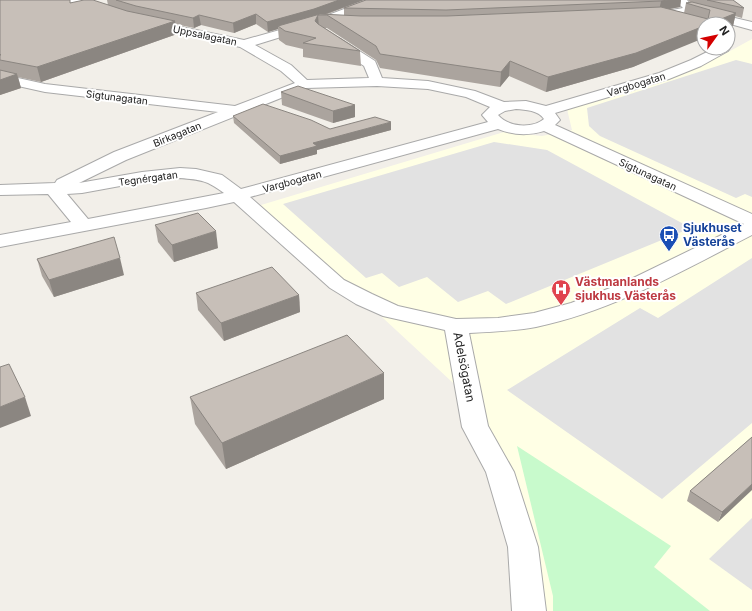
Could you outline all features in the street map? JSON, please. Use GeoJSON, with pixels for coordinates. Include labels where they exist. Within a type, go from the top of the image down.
{"type":"FeatureCollection","features":[{"type":"Feature","properties":{"kind":"street"},"geometry":{"type":"LineString","coordinates":[[73,0],[119,15]]}},
{"type":"Feature","properties":{"kind":"street"},"geometry":{"type":"LineString","coordinates":[[321,27],[378,0]]}},
{"type":"Feature","properties":{"kind":"street"},"geometry":{"type":"LineString","coordinates":[[680,0],[689,10]]}},
{"type":"Feature","properties":{"kind":"street"},"geometry":{"type":"LineString","coordinates":[[646,16],[672,14],[689,10],[752,26]]}},
{"type":"Feature","properties":{"kind":"street"},"geometry":{"type":"LineString","coordinates":[[659,15],[696,25]]}},
{"type":"Feature","properties":{"kind":"street","name":"Uppsalagatan"},"geometry":{"type":"LineString","coordinates":[[134,20],[244,44],[281,65],[304,84]]}},
{"type":"Feature","properties":{"kind":"street"},"geometry":{"type":"LineString","coordinates":[[244,44],[321,27],[350,24]]}},
{"type":"Feature","properties":{"kind":"street"},"geometry":{"type":"LineString","coordinates":[[321,27],[370,64],[377,82]]}},
{"type":"Feature","properties":{"kind":"street","name":"Vargbogatan"},"geometry":{"type":"LineString","coordinates":[[0,241],[206,203],[498,124],[513,129],[526,130],[545,119],[664,76],[708,56]]}},
{"type":"Feature","properties":{"kind":"street","name":"Sigtunagatan"},"geometry":{"type":"LineString","coordinates":[[0,78],[38,86],[85,93],[235,110]]}},
{"type":"Feature","properties":{"kind":"street"},"geometry":{"type":"LineString","coordinates":[[304,84],[377,82],[428,85],[470,94],[502,107]]}},
{"type":"Feature","properties":{"kind":"street","name":"Birkagatan"},"geometry":{"type":"LineString","coordinates":[[53,190],[120,156],[304,84]]}},
{"type":"Feature","properties":{"kind":"street"},"geometry":{"type":"LineString","coordinates":[[258,103],[280,110]]}},
{"type":"Feature","properties":{"kind":"street","name":"Sigtunagatan"},"geometry":{"type":"LineString","coordinates":[[502,107],[516,105],[539,108],[545,119],[752,221]]}},
{"type":"Feature","properties":{"kind":"street"},"geometry":{"type":"LineString","coordinates":[[498,124],[490,115],[494,110],[502,107]]}},
{"type":"Feature","properties":{"kind":"street","name":"Tegnérgatan"},"geometry":{"type":"LineString","coordinates":[[0,190],[53,190],[82,188],[142,177],[180,173],[196,174],[216,179],[237,195]]}},
{"type":"Feature","properties":{"kind":"street"},"geometry":{"type":"LineString","coordinates":[[53,190],[67,204],[83,226]]}},
{"type":"Feature","properties":{"kind":"street","name":"Adelsögatan"},"geometry":{"type":"LineString","coordinates":[[237,195],[337,284],[364,299],[391,311],[456,326],[475,427],[487,446],[500,472],[522,546],[529,611]]}},
{"type":"Feature","properties":{"kind":"street","name":"Vargbogatan"},"geometry":{"type":"LineString","coordinates":[[0,248],[83,226]]}},
{"type":"Feature","properties":{"kind":"street"},"geometry":{"type":"LineString","coordinates":[[456,326],[498,325],[534,320],[579,308],[631,288],[752,228]]}},
{"type":"Feature","properties":{"kind":"shaded area","name":"Västmanlands sjukhus Västerås"},"geometry":{"type":"Polygon","coordinates":[[[752,39],[752,611],[538,611],[478,406],[261,205],[504,132],[542,136],[572,130],[567,109],[721,56],[736,56],[736,48],[752,39]]]}},
{"type":"Feature","properties":{"kind":"shaded area"},"geometry":{"type":"Polygon","coordinates":[[[736,60],[752,64],[752,197],[745,194],[736,198],[600,136],[589,126],[587,108],[736,60]]]}},
{"type":"Feature","properties":{"kind":"shaded area"},"geometry":{"type":"Polygon","coordinates":[[[494,142],[547,150],[691,228],[506,304],[488,291],[458,302],[427,277],[399,287],[382,273],[366,278],[283,204],[494,142]]]}},
{"type":"Feature","properties":{"kind":"shaded area"},"geometry":{"type":"Polygon","coordinates":[[[752,258],[752,423],[662,499],[507,390],[640,308],[658,318],[752,258]]]}},
{"type":"Feature","properties":{"kind":"shaded area"},"geometry":{"type":"Polygon","coordinates":[[[752,518],[752,590],[709,559],[752,518]]]}},
{"type":"Feature","properties":{"kind":"green space"},"geometry":{"type":"Polygon","coordinates":[[[517,446],[671,546],[654,567],[710,611],[553,611],[553,596],[517,446]]]}},
{"type":"Feature","properties":{"kind":"building"},"geometry":{"type":"Polygon","coordinates":[[[0,0],[70,0],[70,3],[93,0],[127,11],[175,21],[37,67],[0,60],[0,0]]]}},
{"type":"Feature","properties":{"kind":"building"},"geometry":{"type":"Polygon","coordinates":[[[116,0],[339,0],[314,9],[267,22],[256,14],[233,23],[199,15],[193,18],[136,6],[116,0]]]}},
{"type":"Feature","properties":{"kind":"building"},"geometry":{"type":"Polygon","coordinates":[[[366,0],[668,0],[446,10],[344,8],[366,0]]]}},
{"type":"Feature","properties":{"kind":"building"},"geometry":{"type":"Polygon","coordinates":[[[707,0],[733,0],[744,8],[707,0]]]}},
{"type":"Feature","properties":{"kind":"building"},"geometry":{"type":"Polygon","coordinates":[[[692,2],[736,13],[729,16],[709,16],[710,10],[686,3],[692,2]]]}},
{"type":"Feature","properties":{"kind":"building"},"geometry":{"type":"Polygon","coordinates":[[[661,7],[696,16],[696,29],[636,53],[548,77],[510,61],[501,72],[380,54],[376,46],[327,15],[318,15],[315,21],[360,51],[303,43],[316,38],[285,31],[278,26],[320,14],[361,16],[447,16],[661,7]]]}},
{"type":"Feature","properties":{"kind":"building"},"geometry":{"type":"Polygon","coordinates":[[[0,70],[17,74],[0,80],[0,70]]]}},
{"type":"Feature","properties":{"kind":"building"},"geometry":{"type":"Polygon","coordinates":[[[298,86],[355,105],[333,111],[281,92],[298,86]]]}},
{"type":"Feature","properties":{"kind":"building"},"geometry":{"type":"Polygon","coordinates":[[[263,104],[311,120],[330,129],[375,117],[391,122],[313,143],[317,146],[280,156],[233,116],[263,104]]]}},
{"type":"Feature","properties":{"kind":"building"},"geometry":{"type":"Polygon","coordinates":[[[198,213],[216,231],[172,245],[155,225],[198,213]]]}},
{"type":"Feature","properties":{"kind":"building"},"geometry":{"type":"Polygon","coordinates":[[[114,237],[120,258],[49,280],[37,259],[114,237]]]}},
{"type":"Feature","properties":{"kind":"building"},"geometry":{"type":"Polygon","coordinates":[[[272,267],[299,295],[221,323],[196,293],[272,267]]]}},
{"type":"Feature","properties":{"kind":"building"},"geometry":{"type":"Polygon","coordinates":[[[347,335],[384,373],[222,443],[190,397],[347,335]]]}},
{"type":"Feature","properties":{"kind":"building"},"geometry":{"type":"Polygon","coordinates":[[[9,364],[25,397],[0,407],[0,367],[9,364]]]}},
{"type":"Feature","properties":{"kind":"building"},"geometry":{"type":"Polygon","coordinates":[[[752,437],[752,484],[722,512],[690,491],[752,437]]]}},
{"type":"Feature","properties":{"kind":"place","name":"Sjukhuset Västerås"},"geometry":{"type":"Point","coordinates":[669,252]}},
{"type":"Feature","properties":{"kind":"place","name":"Västmanlands sjukhus Västerås"},"geometry":{"type":"Point","coordinates":[561,306]}}]}
